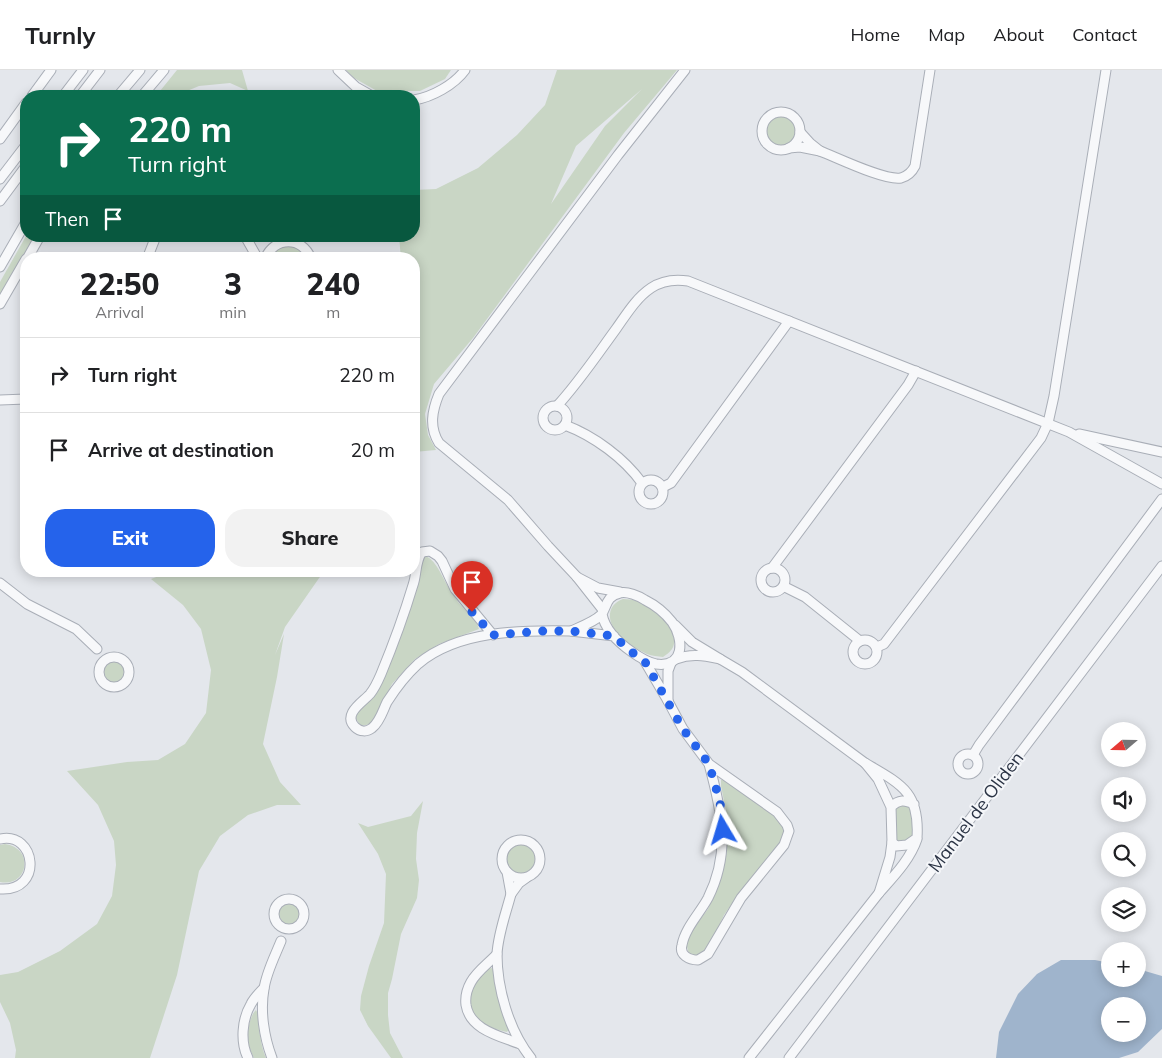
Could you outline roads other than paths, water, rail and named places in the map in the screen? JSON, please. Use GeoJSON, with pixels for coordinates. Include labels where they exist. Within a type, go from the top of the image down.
{"type":"FeatureCollection","features":[{"type":"Feature","properties":{"kind":"street"},"geometry":{"type":"LineString","coordinates":[[36,90],[51,70]]}},
{"type":"Feature","properties":{"kind":"street"},"geometry":{"type":"LineString","coordinates":[[67,90],[82,70]]}},
{"type":"Feature","properties":{"kind":"street"},"geometry":{"type":"LineString","coordinates":[[85,90],[100,70]]}},
{"type":"Feature","properties":{"kind":"street"},"geometry":{"type":"LineString","coordinates":[[123,90],[140,70]]}},
{"type":"Feature","properties":{"kind":"street"},"geometry":{"type":"LineString","coordinates":[[147,90],[164,70]]}},
{"type":"Feature","properties":{"kind":"street"},"geometry":{"type":"LineString","coordinates":[[338,70],[361,90]]}},
{"type":"Feature","properties":{"kind":"street"},"geometry":{"type":"LineString","coordinates":[[420,98],[434,93],[460,78],[465,70]]}},
{"type":"Feature","properties":{"kind":"street"},"geometry":{"type":"LineString","coordinates":[[603,612],[577,577],[508,500],[439,444],[435,437],[432,415],[438,394],[685,70]]}},
{"type":"Feature","properties":{"kind":"street"},"geometry":{"type":"LineString","coordinates":[[820,151],[800,132],[797,119],[786,112],[779,111],[773,113],[764,122],[762,135],[765,141],[776,149],[800,146],[820,151],[884,176],[901,178],[908,176],[916,166],[930,70]]}},
{"type":"Feature","properties":{"kind":"street"},"geometry":{"type":"LineString","coordinates":[[877,647],[884,644],[1041,438],[1048,423],[1106,70]]}},
{"type":"Feature","properties":{"kind":"street"},"geometry":{"type":"LineString","coordinates":[[0,139],[20,112]]}},
{"type":"Feature","properties":{"kind":"street"},"geometry":{"type":"LineString","coordinates":[[789,148],[797,142],[800,132]]}},
{"type":"Feature","properties":{"kind":"street"},"geometry":{"type":"LineString","coordinates":[[0,179],[20,152]]}},
{"type":"Feature","properties":{"kind":"street"},"geometry":{"type":"LineString","coordinates":[[0,201],[20,174]]}},
{"type":"Feature","properties":{"kind":"street"},"geometry":{"type":"LineString","coordinates":[[0,267],[20,232]]}},
{"type":"Feature","properties":{"kind":"street"},"geometry":{"type":"LineString","coordinates":[[270,252],[278,242]]}},
{"type":"Feature","properties":{"kind":"street"},"geometry":{"type":"LineString","coordinates":[[295,242],[300,244],[308,252]]}},
{"type":"Feature","properties":{"kind":"street"},"geometry":{"type":"LineString","coordinates":[[0,304],[20,269]]}},
{"type":"Feature","properties":{"kind":"street"},"geometry":{"type":"LineString","coordinates":[[557,406],[571,391],[635,303],[652,287],[665,281],[688,281],[1048,423],[1069,432],[1162,484]]}},
{"type":"Feature","properties":{"kind":"street"},"geometry":{"type":"LineString","coordinates":[[663,487],[671,483],[789,321]]}},
{"type":"Feature","properties":{"kind":"street"},"geometry":{"type":"LineString","coordinates":[[772,568],[783,572],[786,579],[784,587],[774,593],[763,587],[761,583],[762,575],[772,568],[908,385],[916,371]]}},
{"type":"Feature","properties":{"kind":"street"},"geometry":{"type":"LineString","coordinates":[[0,400],[20,399]]}},
{"type":"Feature","properties":{"kind":"street"},"geometry":{"type":"LineString","coordinates":[[549,407],[561,407],[566,413],[567,421],[565,425],[559,430],[551,430],[544,425],[542,417],[549,407]]}},
{"type":"Feature","properties":{"kind":"street"},"geometry":{"type":"LineString","coordinates":[[565,425],[587,435],[625,463],[642,483]]}},
{"type":"Feature","properties":{"kind":"street"},"geometry":{"type":"LineString","coordinates":[[1069,432],[1162,452]]}},
{"type":"Feature","properties":{"kind":"street"},"geometry":{"type":"LineString","coordinates":[[658,481],[663,487],[664,495],[659,502],[648,504],[641,499],[639,491],[642,483],[658,481]]}},
{"type":"Feature","properties":{"kind":"street"},"geometry":{"type":"LineString","coordinates":[[973,755],[1162,499]]}},
{"type":"Feature","properties":{"kind":"street"},"geometry":{"type":"LineString","coordinates":[[420,554],[422,552],[430,551],[438,556],[455,589],[493,635]]}},
{"type":"Feature","properties":{"kind":"street","name":"Manuel de Oliden"},"geometry":{"type":"LineString","coordinates":[[789,1058],[1162,566]]}},
{"type":"Feature","properties":{"kind":"street"},"geometry":{"type":"LineString","coordinates":[[415,577],[378,681],[368,696],[355,707],[352,713],[352,723],[355,727],[365,731],[375,726],[398,685],[411,671],[431,655],[455,643],[525,631],[571,631],[614,636]]}},
{"type":"Feature","properties":{"kind":"street"},"geometry":{"type":"LineString","coordinates":[[577,577],[598,588],[639,597],[658,608],[692,642],[742,672],[865,763],[898,783],[906,790],[914,804],[918,821],[917,838],[915,846],[904,863],[749,1058]]}},
{"type":"Feature","properties":{"kind":"street"},"geometry":{"type":"LineString","coordinates":[[0,583],[17,598],[76,629],[97,649],[122,660],[128,668],[127,678],[120,686],[110,687],[105,685],[99,676],[100,659],[97,649]]}},
{"type":"Feature","properties":{"kind":"street"},"geometry":{"type":"LineString","coordinates":[[784,587],[805,597],[860,641]]}},
{"type":"Feature","properties":{"kind":"street"},"geometry":{"type":"LineString","coordinates":[[620,592],[608,600],[603,612],[603,621],[614,636],[630,651],[644,660],[655,664],[673,661],[686,655],[720,659]]}},
{"type":"Feature","properties":{"kind":"street"},"geometry":{"type":"LineString","coordinates":[[571,631],[603,612]]}},
{"type":"Feature","properties":{"kind":"street"},"geometry":{"type":"LineString","coordinates":[[668,701],[668,671],[681,647],[677,631],[672,622]]}},
{"type":"Feature","properties":{"kind":"street"},"geometry":{"type":"LineString","coordinates":[[868,640],[877,647],[877,655],[873,662],[866,665],[861,664],[855,659],[854,647],[860,641],[868,640]]}},
{"type":"Feature","properties":{"kind":"street"},"geometry":{"type":"LineString","coordinates":[[99,666],[105,659],[112,657]]}},
{"type":"Feature","properties":{"kind":"street"},"geometry":{"type":"LineString","coordinates":[[644,660],[683,729],[709,764],[777,812],[787,825],[788,835],[779,853],[741,898],[708,954],[703,958],[693,960],[683,954],[681,950],[682,945],[685,936],[710,894],[719,866],[723,840],[720,802],[709,764]]}},
{"type":"Feature","properties":{"kind":"street"},"geometry":{"type":"LineString","coordinates":[[865,763],[878,779],[891,807],[892,842],[890,857],[879,894]]}},
{"type":"Feature","properties":{"kind":"street"},"geometry":{"type":"LineString","coordinates":[[891,807],[900,801],[906,800],[914,804]]}},
{"type":"Feature","properties":{"kind":"street"},"geometry":{"type":"LineString","coordinates":[[892,842],[896,846],[902,846],[917,838]]}},
{"type":"Feature","properties":{"kind":"street"},"geometry":{"type":"LineString","coordinates":[[0,839],[13,839],[21,843],[27,850],[31,867],[23,882],[16,887],[0,889]]}},
{"type":"Feature","properties":{"kind":"street"},"geometry":{"type":"LineString","coordinates":[[511,894],[507,872],[502,860],[506,847],[517,840],[530,842],[535,846],[540,858],[536,870],[515,887],[511,894],[497,954],[505,1006],[520,1044],[531,1058]]}},
{"type":"Feature","properties":{"kind":"street"},"geometry":{"type":"LineString","coordinates":[[507,872],[515,878],[526,878]]}},
{"type":"Feature","properties":{"kind":"street"},"geometry":{"type":"LineString","coordinates":[[248,1058],[244,1044],[243,1029],[246,1015],[250,1004],[264,988],[281,941],[304,919],[303,909],[296,901],[286,900],[278,905],[275,914],[281,941]]}},
{"type":"Feature","properties":{"kind":"street"},"geometry":{"type":"LineString","coordinates":[[278,924],[285,928],[293,929]]}},
{"type":"Feature","properties":{"kind":"street"},"geometry":{"type":"LineString","coordinates":[[497,954],[471,982],[466,996],[467,1010],[474,1022],[480,1027],[520,1044]]}},
{"type":"Feature","properties":{"kind":"street"},"geometry":{"type":"LineString","coordinates":[[264,988],[265,1028],[272,1058]]}},
{"type":"Feature","properties":{"kind":"water"},"geometry":{"type":"Polygon","coordinates":[[[1061,960],[1101,961],[1101,987],[1146,987],[1146,971],[1162,976],[1162,1029],[1138,1052],[1119,1058],[996,1058],[999,1032],[1018,994],[1037,974],[1061,960]]]}}]}
